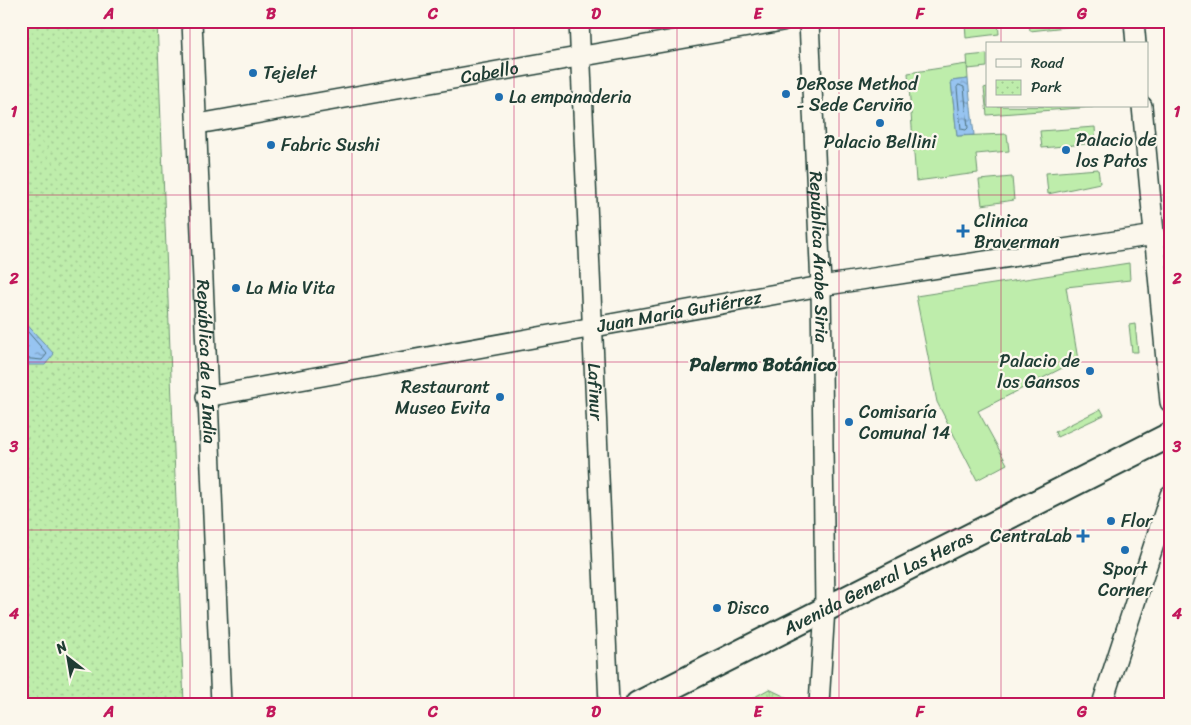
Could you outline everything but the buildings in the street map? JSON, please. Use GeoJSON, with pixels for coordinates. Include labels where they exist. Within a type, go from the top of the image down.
{"type":"FeatureCollection","features":[{"type":"Feature","properties":{"kind":"main road","name":"Avenida General Las Heras"},"geometry":{"type":"LineString","coordinates":[[638,704],[1170,435]]}},
{"type":"Feature","properties":{"kind":"street","name":"República de la India"},"geometry":{"type":"LineString","coordinates":[[192,21],[198,124],[206,397],[221,704]]}},
{"type":"Feature","properties":{"kind":"street","name":"Lafinur"},"geometry":{"type":"LineString","coordinates":[[579,21],[591,329],[609,704]]}},
{"type":"Feature","properties":{"kind":"street","name":"Cabello"},"geometry":{"type":"LineString","coordinates":[[198,124],[782,21]]}},
{"type":"Feature","properties":{"kind":"street","name":"República Árabe Siria"},"geometry":{"type":"LineString","coordinates":[[809,21],[821,286],[825,608],[819,704]]}},
{"type":"Feature","properties":{"kind":"street"},"geometry":{"type":"LineString","coordinates":[[1134,21],[1136,42]]}},
{"type":"Feature","properties":{"kind":"street"},"geometry":{"type":"LineString","coordinates":[[1142,108],[1170,402]]}},
{"type":"Feature","properties":{"kind":"street","name":"Juan María Gutiérrez"},"geometry":{"type":"LineString","coordinates":[[206,397],[821,286],[1155,235]]}},
{"type":"Feature","properties":{"kind":"street"},"geometry":{"type":"LineString","coordinates":[[1102,704],[1170,495]]}},
{"type":"Feature","properties":{"kind":"green space"},"geometry":{"type":"Polygon","coordinates":[[[21,21],[157,21],[184,704],[21,704],[21,21]]]}},
{"type":"Feature","properties":{"kind":"green space"},"geometry":{"type":"Polygon","coordinates":[[[998,21],[999,34],[966,38],[965,22],[998,21]]]}},
{"type":"Feature","properties":{"kind":"green space"},"geometry":{"type":"Polygon","coordinates":[[[1029,21],[1084,21],[1084,25],[1030,31],[1029,21]]]}},
{"type":"Feature","properties":{"kind":"green space"},"geometry":{"type":"Polygon","coordinates":[[[986,54],[986,67],[968,69],[967,56],[986,54]]]}},
{"type":"Feature","properties":{"kind":"green space"},"geometry":{"type":"Polygon","coordinates":[[[967,64],[968,79],[951,81],[957,136],[1007,134],[1009,151],[976,154],[978,173],[916,181],[908,73],[967,64]]]}},
{"type":"Feature","properties":{"kind":"green space"},"geometry":{"type":"Polygon","coordinates":[[[986,87],[986,106],[984,88],[986,87]]]}},
{"type":"Feature","properties":{"kind":"green space"},"geometry":{"type":"Polygon","coordinates":[[[986,108],[1080,108],[987,115],[986,108]]]}},
{"type":"Feature","properties":{"kind":"green space"},"geometry":{"type":"Polygon","coordinates":[[[1095,127],[1096,143],[1042,148],[1040,131],[1095,127]]]}},
{"type":"Feature","properties":{"kind":"green space"},"geometry":{"type":"Polygon","coordinates":[[[1098,169],[1100,183],[1048,194],[1046,173],[1098,169]]]}},
{"type":"Feature","properties":{"kind":"green space"},"geometry":{"type":"Polygon","coordinates":[[[1012,177],[1014,200],[982,205],[979,180],[1012,177]]]}},
{"type":"Feature","properties":{"kind":"green space"},"geometry":{"type":"Polygon","coordinates":[[[1129,263],[1130,280],[1066,287],[1078,360],[978,411],[1007,464],[977,480],[937,402],[916,296],[1129,263]]]}},
{"type":"Feature","properties":{"kind":"green space"},"geometry":{"type":"Polygon","coordinates":[[[1135,324],[1138,352],[1132,352],[1129,325],[1135,324]]]}},
{"type":"Feature","properties":{"kind":"green space"},"geometry":{"type":"Polygon","coordinates":[[[1101,409],[1104,415],[1057,437],[1055,432],[1101,409]]]}},
{"type":"Feature","properties":{"kind":"green space"},"geometry":{"type":"Polygon","coordinates":[[[769,689],[792,700],[792,704],[742,704],[769,689]]]}},
{"type":"Feature","properties":{"kind":"water"},"geometry":{"type":"Polygon","coordinates":[[[968,79],[974,135],[957,136],[951,81],[968,79]]]}},
{"type":"Feature","properties":{"kind":"water"},"geometry":{"type":"Polygon","coordinates":[[[21,318],[54,354],[45,365],[25,365],[21,361],[21,318]]]}},
{"type":"Feature","properties":{"kind":"place","name":"Tejelet"},"geometry":{"type":"Point","coordinates":[253,73]}},
{"type":"Feature","properties":{"kind":"place","name":"DeRose Method - Sede Cerviño"},"geometry":{"type":"Point","coordinates":[786,94]}},
{"type":"Feature","properties":{"kind":"place","name":"La empanaderia"},"geometry":{"type":"Point","coordinates":[499,97]}},
{"type":"Feature","properties":{"kind":"place","name":"Palacio Bellini"},"geometry":{"type":"Point","coordinates":[880,123]}},
{"type":"Feature","properties":{"kind":"place","name":"Fabric Sushi"},"geometry":{"type":"Point","coordinates":[271,145]}},
{"type":"Feature","properties":{"kind":"place","name":"Palacio de los Patos"},"geometry":{"type":"Point","coordinates":[1066,150]}},
{"type":"Feature","properties":{"kind":"place","name":"Clinica Braverman"},"geometry":{"type":"Point","coordinates":[963,231]}},
{"type":"Feature","properties":{"kind":"place","name":"La Mia Vita"},"geometry":{"type":"Point","coordinates":[236,288]}},
{"type":"Feature","properties":{"kind":"place","name":"Palacio de los Gansos"},"geometry":{"type":"Point","coordinates":[1090,371]}},
{"type":"Feature","properties":{"kind":"place","name":"Restaurant Museo Evita"},"geometry":{"type":"Point","coordinates":[500,397]}},
{"type":"Feature","properties":{"kind":"place","name":"Comisaría Comunal 14"},"geometry":{"type":"Point","coordinates":[849,422]}},
{"type":"Feature","properties":{"kind":"place","name":"Flor"},"geometry":{"type":"Point","coordinates":[1111,521]}},
{"type":"Feature","properties":{"kind":"place","name":"CentraLab"},"geometry":{"type":"Point","coordinates":[1083,536]}},
{"type":"Feature","properties":{"kind":"place","name":"Sport Corner"},"geometry":{"type":"Point","coordinates":[1125,550]}},
{"type":"Feature","properties":{"kind":"place","name":"Disco"},"geometry":{"type":"Point","coordinates":[717,608]}},
{"type":"Feature","properties":{"kind":"district","name":"Palermo Botánico"},"geometry":{"type":"Point","coordinates":[763,364]}}]}
